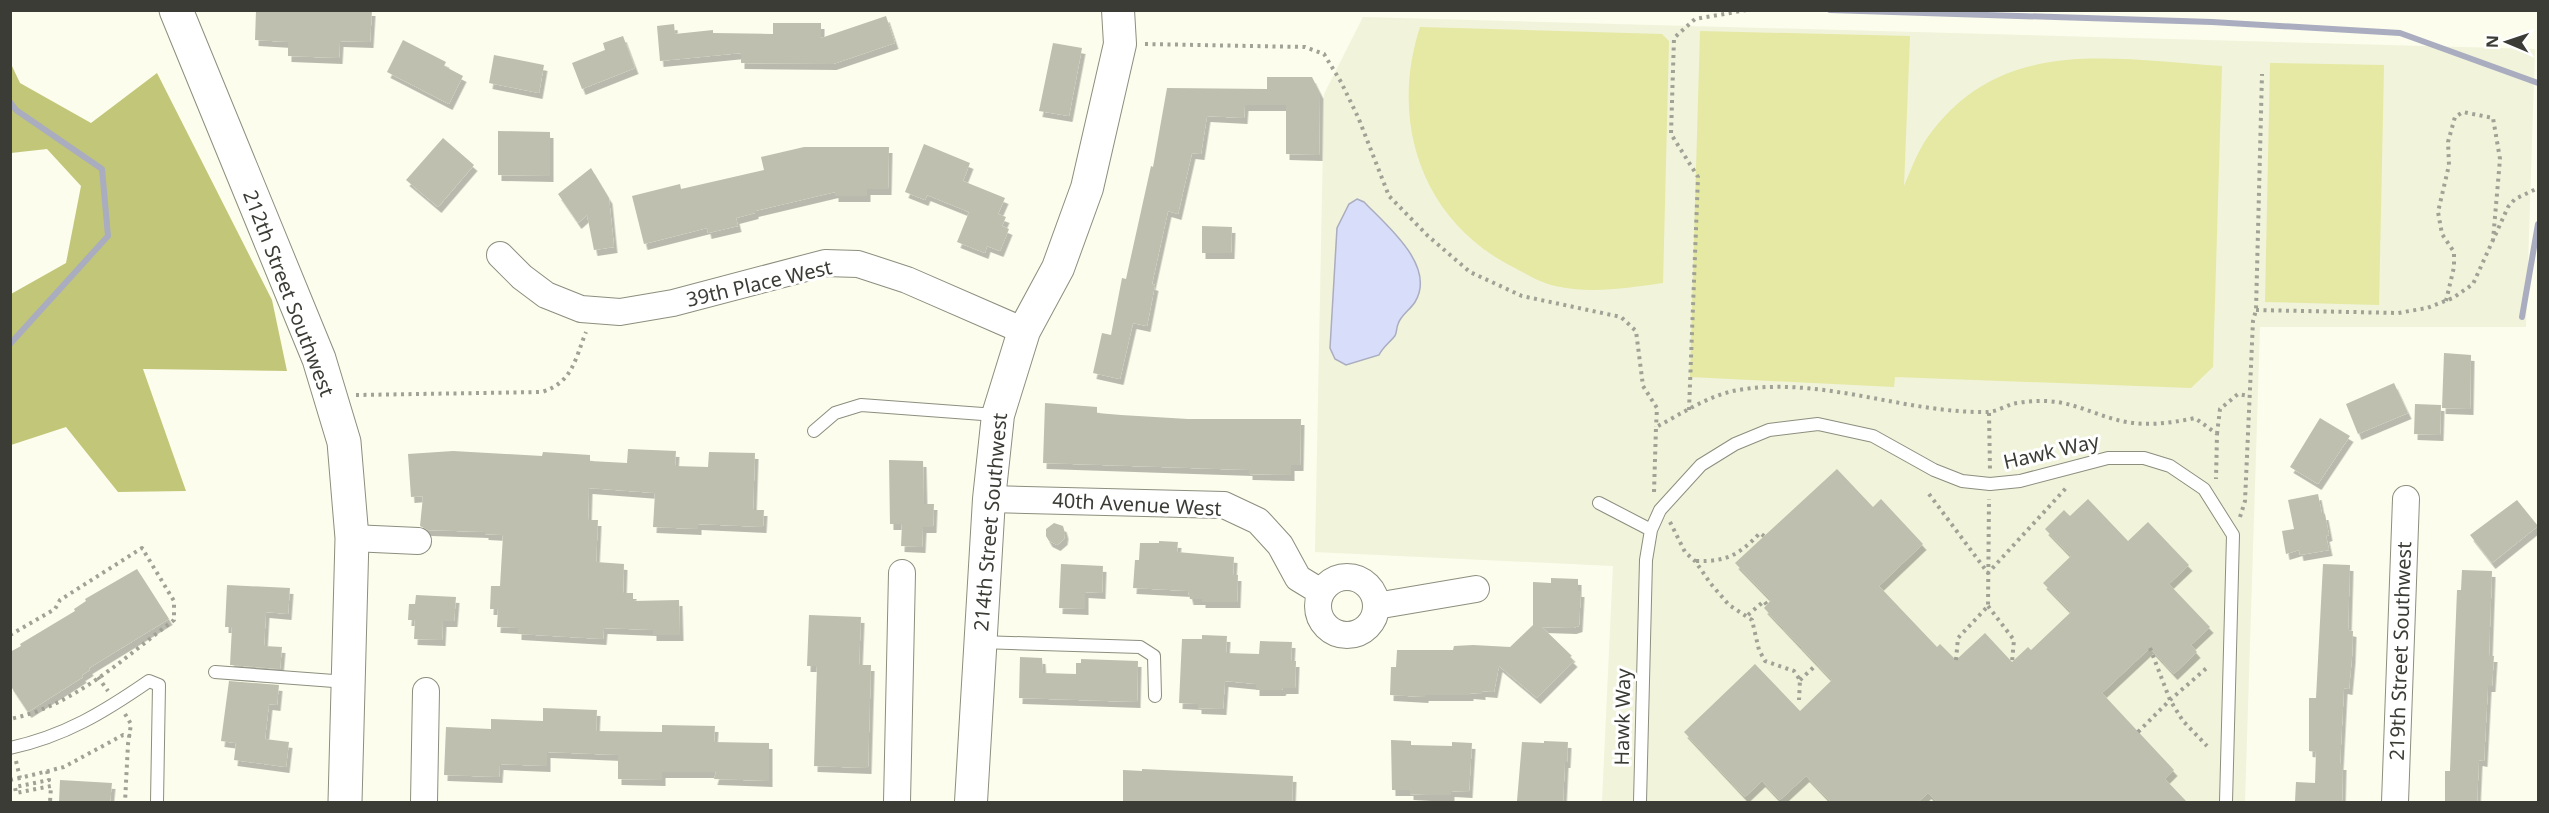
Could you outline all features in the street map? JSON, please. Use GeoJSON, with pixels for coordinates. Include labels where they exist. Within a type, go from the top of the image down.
{"type":"FeatureCollection","features":[{"type":"Feature","properties":{"kind":"main road","name":"212th Street Southwest"},"geometry":{"type":"LineString","coordinates":[[176,10],[319,359],[344,442],[352,538],[345,802]]}},
{"type":"Feature","properties":{"kind":"street","name":"214th Street Southwest"},"geometry":{"type":"LineString","coordinates":[[971,802],[988,499],[998,415],[1024,331],[1058,268],[1087,188],[1120,44],[1118,10]]}},
{"type":"Feature","properties":{"kind":"street","name":"39th Place West"},"geometry":{"type":"LineString","coordinates":[[500,255],[522,277],[546,295],[581,309],[620,312],[673,303],[825,263],[858,264],[907,280],[1024,331]]}},
{"type":"Feature","properties":{"kind":"street","name":"40th Avenue West"},"geometry":{"type":"LineString","coordinates":[[988,499],[1224,505],[1258,521],[1280,545],[1298,578],[1321,592]]}},
{"type":"Feature","properties":{"kind":"street","name":"219th Street Southwest"},"geometry":{"type":"LineString","coordinates":[[2395,802],[2406,499]]}},
{"type":"Feature","properties":{"kind":"street"},"geometry":{"type":"LineString","coordinates":[[352,538],[418,541]]}},
{"type":"Feature","properties":{"kind":"street"},"geometry":{"type":"LineString","coordinates":[[897,802],[902,573]]}},
{"type":"Feature","properties":{"kind":"street"},"geometry":{"type":"LineString","coordinates":[[1352,576],[1368,585],[1373,592],[1376,606],[1373,619],[1368,627],[1352,635],[1334,632],[1321,619],[1318,610],[1321,592],[1334,579],[1352,576]]}},
{"type":"Feature","properties":{"kind":"street"},"geometry":{"type":"LineString","coordinates":[[1376,606],[1476,590]]}},
{"type":"Feature","properties":{"kind":"street"},"geometry":{"type":"LineString","coordinates":[[424,802],[426,691]]}},
{"type":"Feature","properties":{"kind":"lane"},"geometry":{"type":"LineString","coordinates":[[814,431],[835,413],[861,405],[998,415]]}},
{"type":"Feature","properties":{"kind":"lane","name":"Hawk Way"},"geometry":{"type":"LineString","coordinates":[[1640,802],[1646,561],[1651,530],[1660,510],[1701,465],[1735,444],[1769,430],[1818,424],[1873,436],[1934,470],[1962,481],[1990,484],[2020,481],[2108,458],[2144,458],[2170,466],[2204,489],[2233,535]]}},
{"type":"Feature","properties":{"kind":"lane"},"geometry":{"type":"LineString","coordinates":[[1599,503],[1651,530]]}},
{"type":"Feature","properties":{"kind":"lane"},"geometry":{"type":"LineString","coordinates":[[2226,802],[2233,535]]}},
{"type":"Feature","properties":{"kind":"lane"},"geometry":{"type":"LineString","coordinates":[[979,642],[1140,647],[1154,656],[1155,696]]}},
{"type":"Feature","properties":{"kind":"lane"},"geometry":{"type":"LineString","coordinates":[[215,672],[348,682]]}},
{"type":"Feature","properties":{"kind":"lane"},"geometry":{"type":"LineString","coordinates":[[10,748],[45,740],[86,722],[149,681],[159,685],[157,802]]}},
{"type":"Feature","properties":{"kind":"path"},"geometry":{"type":"LineString","coordinates":[[1689,410],[1698,177],[1671,134],[1674,38],[1695,19],[1747,10]]}},
{"type":"Feature","properties":{"kind":"path"},"geometry":{"type":"LineString","coordinates":[[1120,44],[1305,47],[1324,54],[1358,117],[1389,196],[1428,236],[1470,272],[1522,296],[1621,317],[1636,331],[1643,387],[1657,408],[1654,490],[1660,510],[1674,528],[1685,552],[1695,561],[1711,584],[1729,605],[1748,615],[1752,620],[1759,650],[1765,661],[1794,671],[1800,680],[1799,700]]}},
{"type":"Feature","properties":{"kind":"path"},"geometry":{"type":"LineString","coordinates":[[2233,535],[2245,501],[2253,321],[2256,310],[2262,74]]}},
{"type":"Feature","properties":{"kind":"path"},"geometry":{"type":"LineString","coordinates":[[2446,301],[2454,267],[2454,252],[2442,234],[2438,212],[2449,165],[2448,142],[2455,117],[2463,112],[2493,118],[2500,159],[2493,240]]}},
{"type":"Feature","properties":{"kind":"path"},"geometry":{"type":"LineString","coordinates":[[2256,310],[2398,313],[2427,308],[2446,301],[2473,284],[2508,207],[2515,199],[2538,188]]}},
{"type":"Feature","properties":{"kind":"path"},"geometry":{"type":"LineString","coordinates":[[356,395],[542,392],[556,387],[568,377],[587,328]]}},
{"type":"Feature","properties":{"kind":"path"},"geometry":{"type":"LineString","coordinates":[[1656,428],[1689,410],[1737,390],[1778,387],[1822,389],[1909,405],[1989,412],[2014,404],[2060,402],[2116,420],[2141,425],[2170,423],[2194,418],[2217,434]]}},
{"type":"Feature","properties":{"kind":"path"},"geometry":{"type":"LineString","coordinates":[[2216,479],[2220,409],[2238,394],[2249,396]]}},
{"type":"Feature","properties":{"kind":"path"},"geometry":{"type":"LineString","coordinates":[[1989,412],[1988,606],[2014,640],[2012,662]]}},
{"type":"Feature","properties":{"kind":"path"},"geometry":{"type":"LineString","coordinates":[[1988,573],[2067,488]]}},
{"type":"Feature","properties":{"kind":"path"},"geometry":{"type":"LineString","coordinates":[[1929,494],[1988,573]]}},
{"type":"Feature","properties":{"kind":"path"},"geometry":{"type":"LineString","coordinates":[[1695,561],[1711,562],[1735,555],[1742,552],[1760,533],[1764,536]]}},
{"type":"Feature","properties":{"kind":"path"},"geometry":{"type":"LineString","coordinates":[[10,635],[55,609],[60,600],[142,548],[174,601],[174,620],[82,689],[35,714],[10,719]]}},
{"type":"Feature","properties":{"kind":"path"},"geometry":{"type":"LineString","coordinates":[[1748,615],[1764,601],[1767,604]]}},
{"type":"Feature","properties":{"kind":"path"},"geometry":{"type":"LineString","coordinates":[[1956,660],[1958,638],[1988,606]]}},
{"type":"Feature","properties":{"kind":"path"},"geometry":{"type":"LineString","coordinates":[[2150,648],[2170,700],[2183,721],[2207,746]]}},
{"type":"Feature","properties":{"kind":"path"},"geometry":{"type":"LineString","coordinates":[[1800,680],[1815,666]]}},
{"type":"Feature","properties":{"kind":"path"},"geometry":{"type":"LineString","coordinates":[[2138,732],[2209,666]]}},
{"type":"Feature","properties":{"kind":"path"},"geometry":{"type":"LineString","coordinates":[[125,802],[128,744],[131,736],[131,724],[126,717]]}},
{"type":"Feature","properties":{"kind":"path"},"geometry":{"type":"LineString","coordinates":[[10,780],[63,767],[123,735],[131,736]]}},
{"type":"Feature","properties":{"kind":"path"},"geometry":{"type":"LineString","coordinates":[[16,760],[20,778]]}},
{"type":"Feature","properties":{"kind":"path"},"geometry":{"type":"LineString","coordinates":[[47,771],[49,780],[15,787],[16,793],[51,786],[50,802]]}},
{"type":"Feature","properties":{"kind":"shaded area"},"geometry":{"type":"Polygon","coordinates":[[[1363,17],[2535,49],[2526,327],[2260,327],[2245,802],[1602,802],[1613,566],[1315,552],[1324,94],[1363,17]]]}},
{"type":"Feature","properties":{"kind":"green space"},"geometry":{"type":"Polygon","coordinates":[[[1420,27],[1662,34],[1669,41],[1663,283],[1596,290],[1550,285],[1513,267],[1482,247],[1456,223],[1435,196],[1421,165],[1412,133],[1409,98],[1411,63],[1420,27]]]}},
{"type":"Feature","properties":{"kind":"green space"},"geometry":{"type":"Polygon","coordinates":[[[1700,31],[1910,36],[1904,186],[1928,137],[1962,100],[1995,79],[2029,66],[2066,60],[2104,59],[2222,66],[2213,367],[2191,388],[1895,377],[1894,387],[1690,377],[1700,31]]]}},
{"type":"Feature","properties":{"kind":"green space"},"geometry":{"type":"Polygon","coordinates":[[[2270,63],[2384,65],[2379,305],[2265,302],[2270,63]]]}},
{"type":"Feature","properties":{"kind":"green space"},"geometry":{"type":"Polygon","coordinates":[[[11,64],[20,83],[91,123],[157,73],[272,300],[287,371],[143,369],[186,491],[118,492],[66,427],[11,445],[11,294],[66,263],[81,186],[47,149],[11,153],[11,64]]]}},
{"type":"Feature","properties":{"kind":"water"},"geometry":{"type":"Polygon","coordinates":[[[1357,199],[1364,202],[1406,247],[1419,274],[1420,288],[1415,302],[1399,321],[1395,336],[1379,355],[1346,365],[1335,359],[1330,348],[1337,228],[1349,204],[1357,199]]]}},
{"type":"Feature","properties":{"kind":"building"},"geometry":{"type":"Polygon","coordinates":[[[256,10],[372,10],[370,42],[340,41],[339,58],[288,56],[288,42],[255,40],[256,10]]]}},
{"type":"Feature","properties":{"kind":"building"},"geometry":{"type":"Polygon","coordinates":[[[886,16],[895,43],[833,64],[741,63],[741,53],[660,61],[657,26],[674,24],[675,34],[713,30],[713,33],[773,34],[773,23],[821,23],[821,38],[886,16]]]}},
{"type":"Feature","properties":{"kind":"building"},"geometry":{"type":"Polygon","coordinates":[[[623,36],[635,68],[582,89],[572,63],[605,50],[603,43],[623,36]]]}},
{"type":"Feature","properties":{"kind":"building"},"geometry":{"type":"Polygon","coordinates":[[[403,40],[446,62],[444,66],[463,76],[449,104],[387,72],[403,40]]]}},
{"type":"Feature","properties":{"kind":"building"},"geometry":{"type":"Polygon","coordinates":[[[1053,43],[1082,48],[1069,116],[1039,111],[1053,43]]]}},
{"type":"Feature","properties":{"kind":"building"},"geometry":{"type":"Polygon","coordinates":[[[494,55],[544,65],[539,93],[489,83],[494,55]]]}},
{"type":"Feature","properties":{"kind":"building"},"geometry":{"type":"Polygon","coordinates":[[[1267,77],[1312,77],[1320,93],[1319,155],[1286,154],[1286,105],[1245,105],[1244,118],[1207,116],[1201,154],[1192,153],[1178,214],[1168,211],[1152,284],[1155,285],[1147,326],[1133,323],[1120,379],[1093,373],[1102,333],[1111,335],[1122,278],[1126,279],[1151,166],[1153,167],[1167,88],[1267,89],[1267,77]]]}},
{"type":"Feature","properties":{"kind":"building"},"geometry":{"type":"Polygon","coordinates":[[[498,131],[550,132],[550,176],[498,175],[498,131]]]}},
{"type":"Feature","properties":{"kind":"building"},"geometry":{"type":"Polygon","coordinates":[[[443,138],[474,165],[438,207],[406,180],[443,138]]]}},
{"type":"Feature","properties":{"kind":"building"},"geometry":{"type":"Polygon","coordinates":[[[924,144],[970,163],[963,181],[1005,198],[998,214],[1006,217],[1002,226],[1009,229],[1000,251],[987,246],[985,253],[957,242],[969,212],[927,195],[925,200],[905,192],[924,144]]]}},
{"type":"Feature","properties":{"kind":"building"},"geometry":{"type":"Polygon","coordinates":[[[804,147],[889,147],[888,189],[867,189],[867,196],[835,196],[835,192],[755,211],[755,213],[736,218],[738,226],[708,233],[707,228],[644,244],[632,196],[680,184],[681,189],[764,170],[761,157],[804,147]]]}},
{"type":"Feature","properties":{"kind":"building"},"geometry":{"type":"Polygon","coordinates":[[[591,168],[609,198],[614,247],[594,250],[587,215],[578,223],[558,194],[591,168]]]}},
{"type":"Feature","properties":{"kind":"building"},"geometry":{"type":"Polygon","coordinates":[[[1202,226],[1232,227],[1231,253],[1202,253],[1202,226]]]}},
{"type":"Feature","properties":{"kind":"building"},"geometry":{"type":"Polygon","coordinates":[[[2444,353],[2471,355],[2470,409],[2442,408],[2444,353]]]}},
{"type":"Feature","properties":{"kind":"building"},"geometry":{"type":"Polygon","coordinates":[[[2394,383],[2408,413],[2358,434],[2346,404],[2394,383]]]}},
{"type":"Feature","properties":{"kind":"building"},"geometry":{"type":"Polygon","coordinates":[[[1045,403],[1097,407],[1097,413],[1121,415],[1188,419],[1301,419],[1300,465],[1291,465],[1291,475],[1249,474],[1249,470],[1043,463],[1045,403]]]}},
{"type":"Feature","properties":{"kind":"building"},"geometry":{"type":"Polygon","coordinates":[[[2415,404],[2441,405],[2440,435],[2414,434],[2415,404]]]}},
{"type":"Feature","properties":{"kind":"building"},"geometry":{"type":"Polygon","coordinates":[[[2320,418],[2350,436],[2318,484],[2290,467],[2320,418]]]}},
{"type":"Feature","properties":{"kind":"building"},"geometry":{"type":"Polygon","coordinates":[[[628,449],[676,451],[675,466],[708,467],[709,452],[755,453],[753,510],[764,510],[763,527],[698,524],[698,529],[653,527],[655,493],[589,488],[588,520],[598,520],[596,562],[624,564],[623,593],[633,593],[633,601],[679,600],[680,635],[653,635],[653,630],[604,628],[603,639],[518,634],[518,628],[497,627],[498,609],[490,609],[491,586],[500,586],[503,535],[428,530],[420,526],[423,496],[411,497],[408,454],[453,451],[542,456],[543,452],[590,455],[590,461],[627,463],[628,449]]]}},
{"type":"Feature","properties":{"kind":"building"},"geometry":{"type":"Polygon","coordinates":[[[889,460],[923,461],[924,504],[934,504],[933,527],[923,527],[922,547],[901,546],[902,524],[890,524],[889,460]]]}},
{"type":"Feature","properties":{"kind":"building"},"geometry":{"type":"Polygon","coordinates":[[[1837,469],[1873,507],[1881,499],[1923,544],[1879,586],[1937,647],[1940,644],[1956,660],[1985,633],[2012,662],[2028,647],[2031,650],[2071,612],[2043,583],[2071,556],[2045,529],[2064,510],[2070,516],[2088,499],[2128,541],[2148,522],[2189,565],[2169,584],[2210,627],[2191,645],[2197,652],[2174,674],[2150,648],[2102,693],[2174,770],[2165,779],[2187,802],[1937,802],[1928,793],[1918,802],[1831,802],[1806,776],[1780,800],[1762,781],[1745,797],[1684,732],[1755,664],[1800,711],[1832,680],[1764,608],[1771,600],[1735,563],[1837,469]]]}},
{"type":"Feature","properties":{"kind":"building"},"geometry":{"type":"Polygon","coordinates":[[[2318,494],[2322,514],[2325,514],[2329,550],[2300,555],[2299,550],[2286,554],[2282,531],[2294,529],[2288,500],[2318,494]]]}},
{"type":"Feature","properties":{"kind":"building"},"geometry":{"type":"Polygon","coordinates":[[[2517,500],[2538,526],[2492,563],[2470,535],[2517,500]]]}},
{"type":"Feature","properties":{"kind":"building"},"geometry":{"type":"Polygon","coordinates":[[[1054,523],[1063,526],[1065,533],[1064,539],[1057,545],[1049,541],[1046,536],[1046,529],[1054,523]]]}},
{"type":"Feature","properties":{"kind":"building"},"geometry":{"type":"Polygon","coordinates":[[[1159,541],[1178,542],[1177,552],[1234,557],[1233,575],[1238,575],[1237,602],[1202,602],[1202,599],[1190,599],[1188,591],[1133,588],[1135,560],[1139,560],[1140,543],[1159,543],[1159,541]]]}},
{"type":"Feature","properties":{"kind":"building"},"geometry":{"type":"Polygon","coordinates":[[[1061,564],[1103,566],[1102,593],[1085,592],[1085,609],[1059,608],[1061,564]]]}},
{"type":"Feature","properties":{"kind":"building"},"geometry":{"type":"Polygon","coordinates":[[[2323,564],[2350,565],[2348,630],[2353,631],[2349,689],[2344,688],[2340,764],[2343,764],[2342,802],[2295,801],[2296,782],[2315,783],[2316,752],[2309,751],[2309,698],[2316,698],[2323,564]]]}},
{"type":"Feature","properties":{"kind":"building"},"geometry":{"type":"Polygon","coordinates":[[[137,569],[169,619],[89,668],[90,670],[82,675],[83,677],[28,712],[10,685],[10,652],[75,611],[74,609],[86,601],[85,599],[137,569]]]}},
{"type":"Feature","properties":{"kind":"building"},"geometry":{"type":"Polygon","coordinates":[[[2462,570],[2492,571],[2489,656],[2494,656],[2492,686],[2488,686],[2484,761],[2479,760],[2477,802],[2445,802],[2445,771],[2450,771],[2457,590],[2461,590],[2462,570]]]}},
{"type":"Feature","properties":{"kind":"building"},"geometry":{"type":"Polygon","coordinates":[[[1551,578],[1578,579],[1578,591],[1581,591],[1579,626],[1573,628],[1542,627],[1572,656],[1570,657],[1574,661],[1537,698],[1499,666],[1494,692],[1482,691],[1482,694],[1470,693],[1470,695],[1425,695],[1425,697],[1390,695],[1391,667],[1396,667],[1397,650],[1453,650],[1454,646],[1473,645],[1510,647],[1533,625],[1533,582],[1551,583],[1551,578]]]}},
{"type":"Feature","properties":{"kind":"building"},"geometry":{"type":"Polygon","coordinates":[[[227,585],[290,588],[288,614],[266,612],[264,646],[282,647],[280,669],[230,665],[232,627],[225,627],[227,585]]]}},
{"type":"Feature","properties":{"kind":"building"},"geometry":{"type":"Polygon","coordinates":[[[416,595],[456,597],[454,621],[443,621],[442,640],[414,639],[415,620],[408,620],[409,604],[415,604],[416,595]]]}},
{"type":"Feature","properties":{"kind":"building"},"geometry":{"type":"Polygon","coordinates":[[[809,615],[861,617],[859,665],[871,665],[868,768],[814,766],[817,666],[807,666],[809,615]]]}},
{"type":"Feature","properties":{"kind":"building"},"geometry":{"type":"Polygon","coordinates":[[[1202,635],[1227,636],[1226,653],[1259,654],[1260,641],[1292,642],[1291,661],[1296,661],[1295,688],[1256,690],[1256,684],[1225,681],[1223,709],[1198,708],[1198,704],[1179,703],[1182,639],[1202,639],[1202,635]]]}},
{"type":"Feature","properties":{"kind":"building"},"geometry":{"type":"Polygon","coordinates":[[[1020,657],[1042,658],[1043,673],[1076,674],[1076,663],[1081,663],[1081,659],[1138,661],[1137,702],[1019,698],[1020,657]]]}},
{"type":"Feature","properties":{"kind":"building"},"geometry":{"type":"Polygon","coordinates":[[[229,681],[279,685],[277,705],[269,704],[265,739],[289,742],[286,767],[234,760],[236,743],[221,741],[229,681]]]}},
{"type":"Feature","properties":{"kind":"building"},"geometry":{"type":"Polygon","coordinates":[[[543,708],[597,710],[596,731],[662,732],[662,725],[715,726],[714,742],[769,743],[769,781],[714,779],[716,772],[662,772],[662,780],[618,779],[618,755],[547,752],[547,766],[500,764],[499,777],[444,775],[446,727],[491,729],[491,719],[543,721],[543,708]]]}},
{"type":"Feature","properties":{"kind":"building"},"geometry":{"type":"Polygon","coordinates":[[[1391,740],[1411,741],[1411,745],[1452,746],[1452,742],[1472,743],[1469,792],[1451,791],[1451,795],[1428,795],[1410,794],[1410,790],[1392,790],[1391,740]]]}},
{"type":"Feature","properties":{"kind":"building"},"geometry":{"type":"Polygon","coordinates":[[[1544,741],[1568,742],[1563,802],[1517,801],[1522,742],[1544,743],[1544,741]]]}},
{"type":"Feature","properties":{"kind":"building"},"geometry":{"type":"Polygon","coordinates":[[[1142,769],[1293,776],[1292,802],[1123,802],[1123,770],[1142,771],[1142,769]]]}},
{"type":"Feature","properties":{"kind":"building"},"geometry":{"type":"Polygon","coordinates":[[[60,780],[112,783],[110,802],[59,802],[60,780]]]}},
{"type":"Feature","properties":{"kind":"waterway"},"geometry":{"type":"LineString","coordinates":[[1830,10],[2212,22],[2400,33],[2538,83]]}},
{"type":"Feature","properties":{"kind":"waterway"},"geometry":{"type":"LineString","coordinates":[[10,102],[16,110],[102,169],[108,236],[10,344]]}},
{"type":"Feature","properties":{"kind":"waterway"},"geometry":{"type":"LineString","coordinates":[[2522,317],[2538,224]]}}]}
